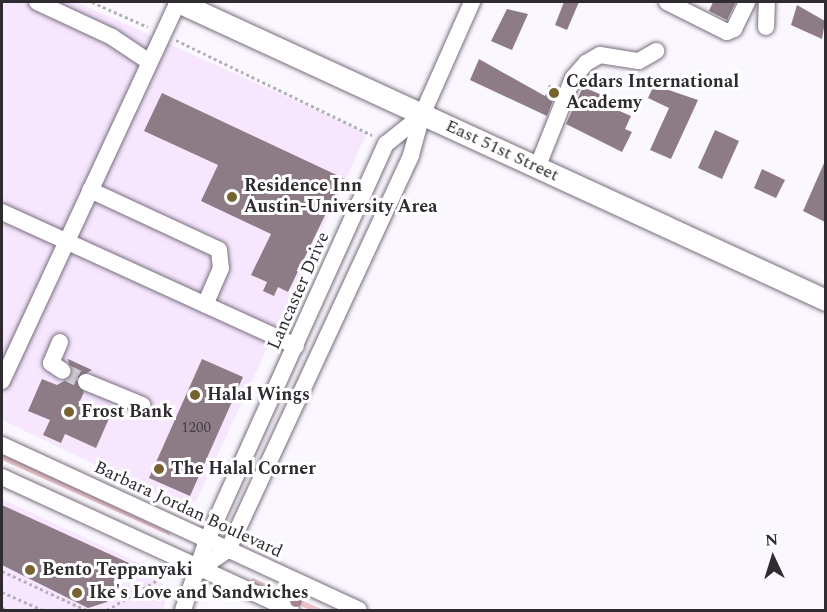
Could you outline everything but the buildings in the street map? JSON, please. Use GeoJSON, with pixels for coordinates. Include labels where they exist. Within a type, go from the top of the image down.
{"type":"FeatureCollection","features":[{"type":"Feature","properties":{"kind":"main road","name":"East 51st Street"},"geometry":{"type":"LineString","coordinates":[[178,2],[825,300]]}},
{"type":"Feature","properties":{"kind":"street"},"geometry":{"type":"LineString","coordinates":[[37,2],[112,37],[148,61]]}},
{"type":"Feature","properties":{"kind":"street"},"geometry":{"type":"LineString","coordinates":[[2,381],[148,61],[178,2]]}},
{"type":"Feature","properties":{"kind":"street"},"geometry":{"type":"LineString","coordinates":[[201,568],[228,550],[411,155],[422,115],[472,2]]}},
{"type":"Feature","properties":{"kind":"street"},"geometry":{"type":"LineString","coordinates":[[667,2],[728,32],[734,29],[747,2]]}},
{"type":"Feature","properties":{"kind":"street"},"geometry":{"type":"LineString","coordinates":[[766,27],[767,2]]}},
{"type":"Feature","properties":{"kind":"street"},"geometry":{"type":"LineString","coordinates":[[537,168],[573,78],[586,63],[600,55],[639,62],[656,51]]}},
{"type":"Feature","properties":{"kind":"street","name":"Lancaster Drive"},"geometry":{"type":"LineString","coordinates":[[183,610],[201,568],[207,540],[297,346],[386,144],[422,115]]}},
{"type":"Feature","properties":{"kind":"street"},"geometry":{"type":"LineString","coordinates":[[90,190],[219,250],[221,268],[205,305]]}},
{"type":"Feature","properties":{"kind":"street"},"geometry":{"type":"LineString","coordinates":[[2,212],[297,346]]}},
{"type":"Feature","properties":{"kind":"street"},"geometry":{"type":"LineString","coordinates":[[60,342],[51,363],[63,371]]}},
{"type":"Feature","properties":{"kind":"street"},"geometry":{"type":"LineString","coordinates":[[86,382],[142,405]]}},
{"type":"Feature","properties":{"kind":"street","name":"Barbara Jordan Boulevard"},"geometry":{"type":"LineString","coordinates":[[2,445],[359,610]]}},
{"type":"Feature","properties":{"kind":"street"},"geometry":{"type":"LineString","coordinates":[[2,477],[291,610]]}},
{"type":"Feature","properties":{"kind":"path"},"geometry":{"type":"LineString","coordinates":[[92,2],[362,127],[376,139]]}},
{"type":"Feature","properties":{"kind":"path"},"geometry":{"type":"LineString","coordinates":[[2,571],[85,610]]}},
{"type":"Feature","properties":{"kind":"path"},"geometry":{"type":"LineString","coordinates":[[107,610],[164,576]]}},
{"type":"Feature","properties":{"kind":"path"},"geometry":{"type":"LineString","coordinates":[[2,592],[31,609],[43,610]]}},
{"type":"Feature","properties":{"kind":"path"},"geometry":{"type":"LineString","coordinates":[[2,608],[8,610]]}},
{"type":"Feature","properties":{"kind":"path"},"geometry":{"type":"LineString","coordinates":[[78,610],[85,610]]}},
{"type":"Feature","properties":{"kind":"shaded area"},"geometry":{"type":"Polygon","coordinates":[[[2,2],[76,2],[367,133],[196,501],[184,507],[2,420],[2,2]]]}},
{"type":"Feature","properties":{"kind":"shaded area"},"geometry":{"type":"Polygon","coordinates":[[[2,454],[169,532],[171,536],[2,460],[2,454]]]}},
{"type":"Feature","properties":{"kind":"shaded area"},"geometry":{"type":"Polygon","coordinates":[[[2,499],[152,569],[167,590],[164,610],[2,610],[2,499]]]}},
{"type":"Feature","properties":{"kind":"shaded area"},"geometry":{"type":"Polygon","coordinates":[[[253,578],[323,610],[310,610],[249,582],[253,578]]]}},
{"type":"Feature","properties":{"kind":"tunnel"},"geometry":{"type":"LineString","coordinates":[[63,371],[86,382]]}},
{"type":"Feature","properties":{"kind":"place","name":"Cedars International Academy"},"geometry":{"type":"Point","coordinates":[554,93]}},
{"type":"Feature","properties":{"kind":"place","name":"Residence Inn Austin-University Area"},"geometry":{"type":"Point","coordinates":[232,197]}},
{"type":"Feature","properties":{"kind":"place","name":"Halal Wings"},"geometry":{"type":"Point","coordinates":[195,395]}},
{"type":"Feature","properties":{"kind":"place","name":"Frost Bank"},"geometry":{"type":"Point","coordinates":[69,412]}},
{"type":"Feature","properties":{"kind":"place","name":"The Halal Corner"},"geometry":{"type":"Point","coordinates":[159,469]}},
{"type":"Feature","properties":{"kind":"place","name":"Bento Teppanyaki"},"geometry":{"type":"Point","coordinates":[30,570]}},
{"type":"Feature","properties":{"kind":"place","name":"Ike's Love and Sandwiches"},"geometry":{"type":"Point","coordinates":[77,593]}}]}
